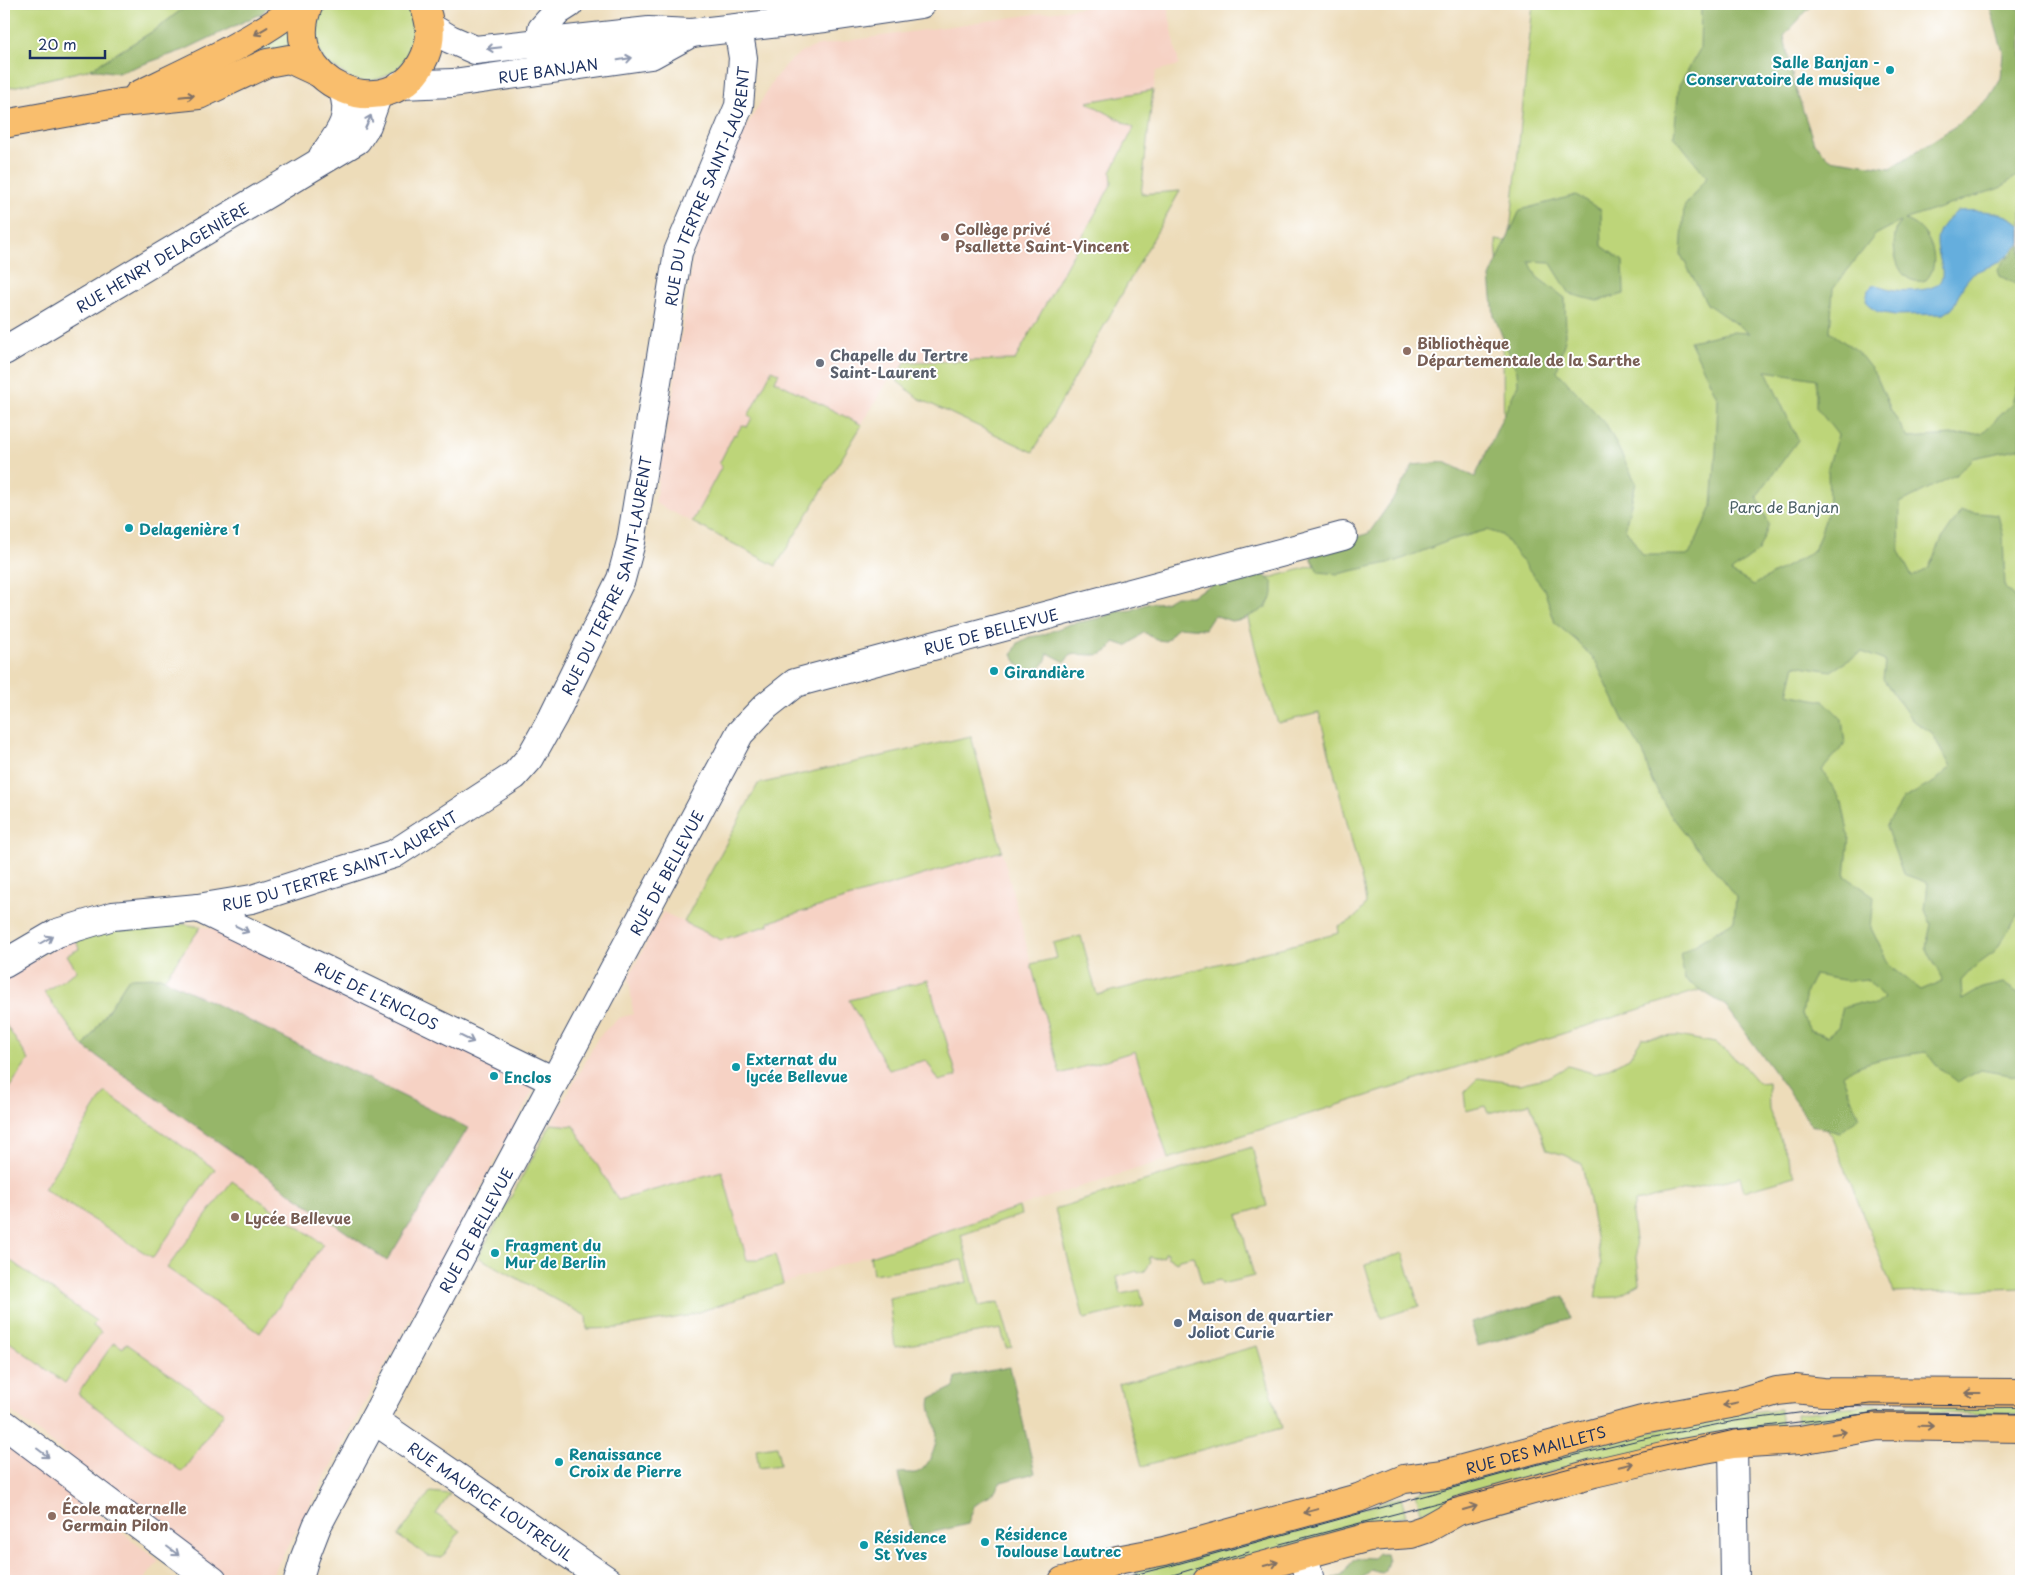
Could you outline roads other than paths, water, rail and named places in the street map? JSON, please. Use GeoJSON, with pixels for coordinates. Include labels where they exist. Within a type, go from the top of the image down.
{"type":"FeatureCollection","features":[{"type":"Feature","properties":{"kind":"main road"},"geometry":{"type":"LineString","coordinates":[[121,103],[244,41],[301,4]]}},
{"type":"Feature","properties":{"kind":"main road"},"geometry":{"type":"LineString","coordinates":[[310,4],[304,21],[304,43],[312,64],[326,80],[342,90],[359,94],[389,89],[415,72],[424,58],[429,43],[427,15]]}},
{"type":"Feature","properties":{"kind":"main road"},"geometry":{"type":"LineString","coordinates":[[4,124],[121,103],[199,95],[267,63],[289,59],[319,73]]}},
{"type":"Feature","properties":{"kind":"main road","name":"RUE DES MAILLETS"},"geometry":{"type":"LineString","coordinates":[[1063,1581],[1076,1578],[1117,1560],[1164,1551],[1358,1498],[1404,1478],[1444,1474],[1642,1420],[1736,1403],[1777,1391],[1795,1389],[1823,1392],[2021,1393]]}},
{"type":"Feature","properties":{"kind":"main road"},"geometry":{"type":"LineString","coordinates":[[1207,1581],[1369,1537],[1419,1531],[1458,1511],[1594,1473],[1733,1444],[1782,1442],[1878,1426],[2021,1428]]}},
{"type":"Feature","properties":{"kind":"street"},"geometry":{"type":"LineString","coordinates":[[543,71],[542,29],[558,11],[569,4]]}},
{"type":"Feature","properties":{"kind":"street","name":"RUE BANJAN"},"geometry":{"type":"LineString","coordinates":[[427,15],[450,39],[475,50],[649,31],[691,33],[825,18],[921,4]]}},
{"type":"Feature","properties":{"kind":"street","name":"RUE DU TERTRE SAINT-LAURENT"},"geometry":{"type":"LineString","coordinates":[[4,964],[58,933],[113,916],[198,908],[252,899],[394,854],[514,776],[530,758],[553,717],[622,579],[631,542],[678,252],[739,106],[744,58],[738,28]]}},
{"type":"Feature","properties":{"kind":"street","name":"RUE BANJAN"},"geometry":{"type":"LineString","coordinates":[[389,89],[453,83],[651,55],[691,33]]}},
{"type":"Feature","properties":{"kind":"street","name":"RUE HENRY DELAGENIÈRE"},"geometry":{"type":"LineString","coordinates":[[4,351],[357,140],[389,89]]}},
{"type":"Feature","properties":{"kind":"street","name":"RUE HENRY DELAGENIÈRE"},"geometry":{"type":"LineString","coordinates":[[320,162],[343,127],[348,103],[342,90]]}},
{"type":"Feature","properties":{"kind":"street","name":"RUE DE BELLEVUE"},"geometry":{"type":"LineString","coordinates":[[298,1581],[317,1526],[740,733],[766,706],[795,683],[1343,536]]}},
{"type":"Feature","properties":{"kind":"street","name":"RUE DE L'ENCLOS"},"geometry":{"type":"LineString","coordinates":[[198,908],[554,1081]]}},
{"type":"Feature","properties":{"kind":"street","name":"RUE MAURICE LOUTREUIL"},"geometry":{"type":"LineString","coordinates":[[374,1420],[608,1581]]}},
{"type":"Feature","properties":{"kind":"street"},"geometry":{"type":"LineString","coordinates":[[4,1424],[213,1581]]}},
{"type":"Feature","properties":{"kind":"street"},"geometry":{"type":"LineString","coordinates":[[1733,1444],[1735,1581]]}},
{"type":"Feature","properties":{"kind":"street"},"geometry":{"type":"LineString","coordinates":[[1304,1555],[1310,1581]]}},
{"type":"Feature","properties":{"kind":"water"},"geometry":{"type":"Polygon","coordinates":[[[1958,211],[1992,212],[2008,217],[2021,226],[2021,243],[2000,262],[1973,273],[1964,284],[1952,309],[1944,314],[1895,315],[1878,312],[1870,307],[1866,300],[1868,290],[1873,285],[1910,291],[1932,287],[1939,282],[1942,276],[1942,268],[1937,241],[1939,232],[1947,220],[1958,211]]]}},
{"type":"Feature","properties":{"kind":"tram line"},"geometry":{"type":"LineString","coordinates":[[1109,1581],[1170,1566],[1543,1463],[1639,1440],[1735,1421],[1870,1404],[2021,1405]]}},
{"type":"Feature","properties":{"kind":"tram line"},"geometry":{"type":"LineString","coordinates":[[1280,1544],[1574,1467],[1734,1430],[1872,1413],[2021,1414]]}},
{"type":"Feature","properties":{"kind":"tram line"},"geometry":{"type":"LineString","coordinates":[[1153,1581],[1249,1552]]}},
{"type":"Feature","properties":{"kind":"place","name":"Salle Banjan - Conservatoire de musique"},"geometry":{"type":"Point","coordinates":[1890,70]}},
{"type":"Feature","properties":{"kind":"place","name":"Collège privé Psallette Saint-Vincent"},"geometry":{"type":"Point","coordinates":[945,237]}},
{"type":"Feature","properties":{"kind":"place","name":"Bibliothèque Départementale de la Sarthe"},"geometry":{"type":"Point","coordinates":[1407,351]}},
{"type":"Feature","properties":{"kind":"place","name":"Chapelle du Tertre Saint-Laurent"},"geometry":{"type":"Point","coordinates":[820,363]}},
{"type":"Feature","properties":{"kind":"place","name":"Delagenière 1"},"geometry":{"type":"Point","coordinates":[129,528]}},
{"type":"Feature","properties":{"kind":"place","name":"Girandière"},"geometry":{"type":"Point","coordinates":[994,671]}},
{"type":"Feature","properties":{"kind":"place","name":"Externat du lycée Bellevue"},"geometry":{"type":"Point","coordinates":[736,1067]}},
{"type":"Feature","properties":{"kind":"place","name":"Enclos"},"geometry":{"type":"Point","coordinates":[494,1076]}},
{"type":"Feature","properties":{"kind":"place","name":"Lycée Bellevue"},"geometry":{"type":"Point","coordinates":[235,1217]}},
{"type":"Feature","properties":{"kind":"place","name":"Fragment du Mur de Berlin"},"geometry":{"type":"Point","coordinates":[495,1253]}},
{"type":"Feature","properties":{"kind":"place","name":"Maison de quartier Joliot Curie"},"geometry":{"type":"Point","coordinates":[1178,1323]}},
{"type":"Feature","properties":{"kind":"place","name":"Renaissance Croix de Pierre"},"geometry":{"type":"Point","coordinates":[559,1462]}},
{"type":"Feature","properties":{"kind":"place","name":"École maternelle Germain Pilon"},"geometry":{"type":"Point","coordinates":[52,1516]}},
{"type":"Feature","properties":{"kind":"place","name":"Résidence Toulouse Lautrec"},"geometry":{"type":"Point","coordinates":[985,1542]}},
{"type":"Feature","properties":{"kind":"place","name":"Résidence St Yves"},"geometry":{"type":"Point","coordinates":[864,1545]}},
{"type":"Feature","properties":{"kind":"park label","name":"Parc de Banjan"},"geometry":{"type":"Point","coordinates":[1784,506]}}]}
